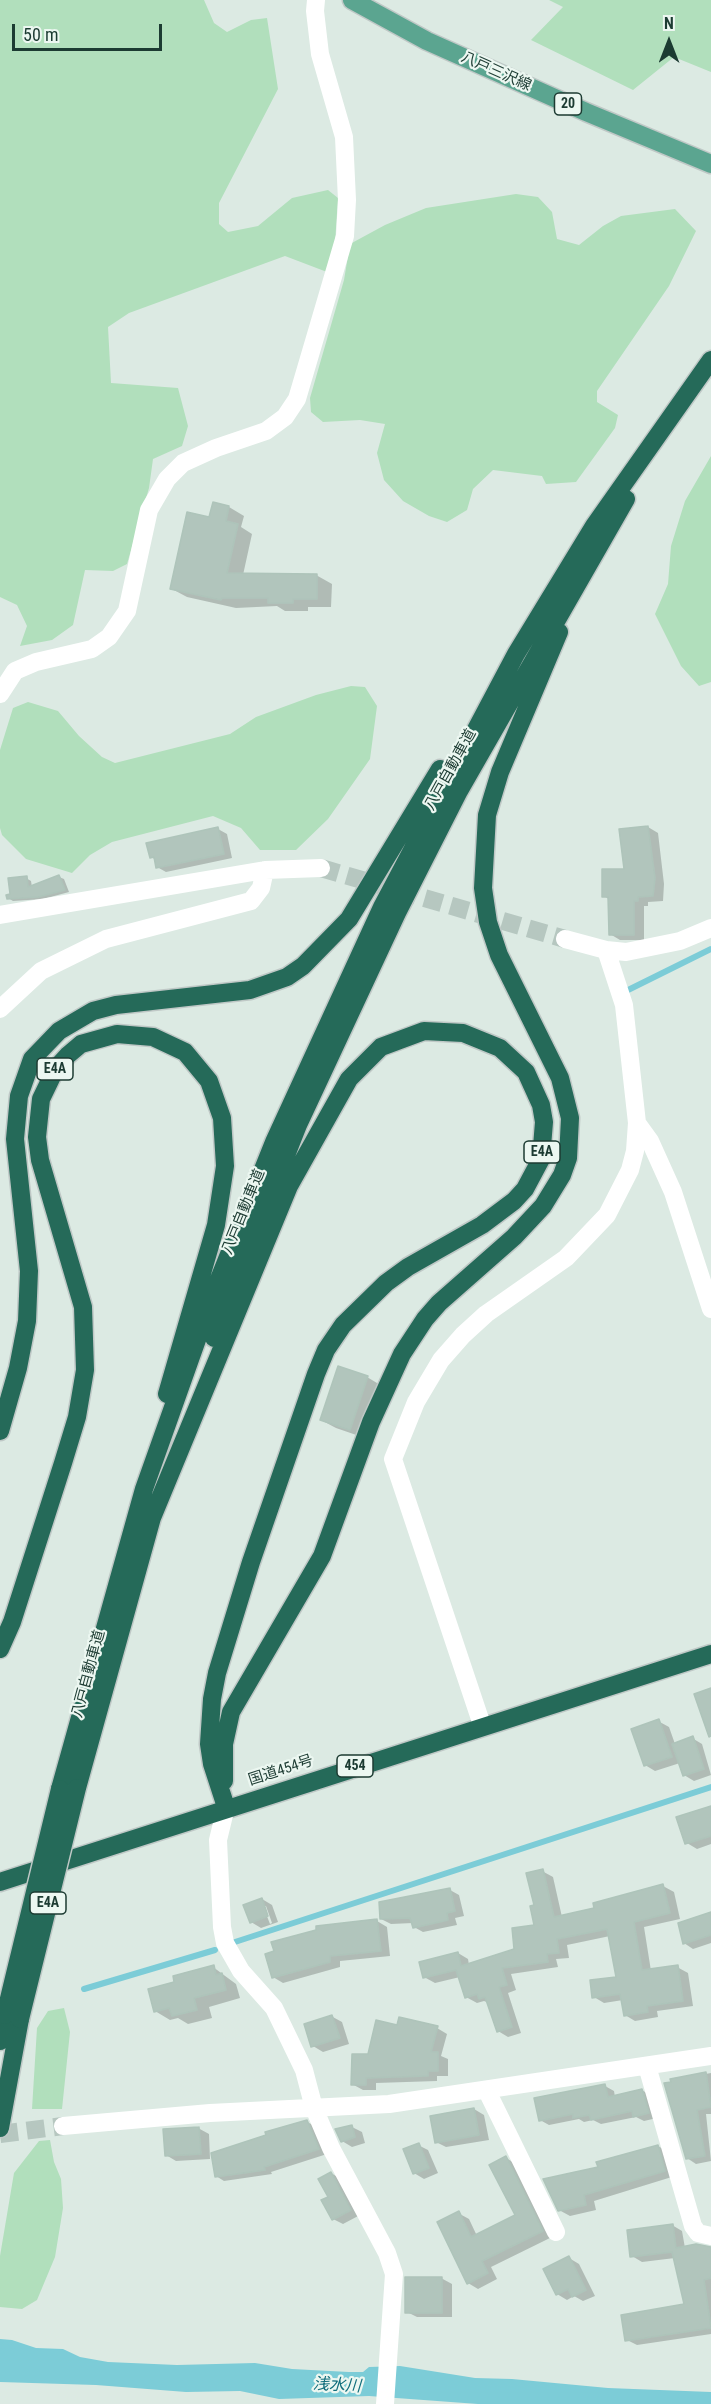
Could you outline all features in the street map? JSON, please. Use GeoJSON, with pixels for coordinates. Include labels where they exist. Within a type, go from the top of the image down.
{"type":"FeatureCollection","features":[{"type":"Feature","properties":{"kind":"highway","name":"八戸自動車道"},"geometry":{"type":"LineString","coordinates":[[0,2128],[13,2017],[144,1489],[215,1289],[274,1142],[382,907],[516,654],[594,525],[711,360]]}},
{"type":"Feature","properties":{"kind":"highway","name":"八戸自動車道"},"geometry":{"type":"LineString","coordinates":[[68,1788],[149,1525],[222,1316],[298,1125],[397,913],[459,791],[585,567],[697,379]]}},
{"type":"Feature","properties":{"kind":"highway","name":"E4A"},"geometry":{"type":"LineString","coordinates":[[226,1807],[224,1744],[231,1712],[322,1556],[371,1422],[396,1364],[412,1337],[439,1303],[514,1237],[543,1206],[562,1175],[568,1158],[570,1118],[561,1078],[499,955],[488,922],[483,888],[484,851],[487,815],[500,772],[585,567]]}},
{"type":"Feature","properties":{"kind":"highway","name":"E4A"},"geometry":{"type":"LineString","coordinates":[[0,1431],[18,1368],[27,1321],[29,1271],[15,1139],[19,1096],[32,1059],[59,1031],[93,1011],[116,1005],[250,990],[287,977],[303,966],[332,940],[354,912],[469,720],[516,654]]}},
{"type":"Feature","properties":{"kind":"highway","name":"E4A"},"geometry":{"type":"LineString","coordinates":[[149,1525],[289,1186],[349,1079],[381,1047],[424,1031],[463,1033],[500,1048],[526,1072],[538,1096],[544,1122],[541,1159],[525,1189],[514,1201],[491,1219],[408,1267],[386,1283],[343,1325],[326,1350],[250,1562],[217,1673],[212,1699],[209,1744],[212,1764],[226,1807]]}},
{"type":"Feature","properties":{"kind":"highway","name":"E4A"},"geometry":{"type":"LineString","coordinates":[[0,1649],[12,1622],[60,1473],[77,1417],[85,1370],[85,1327],[81,1298],[40,1160],[37,1137],[41,1099],[56,1068],[68,1054],[81,1044],[117,1034],[153,1037],[170,1044],[192,1059],[209,1081],[217,1100],[225,1140],[223,1192],[216,1225],[172,1374],[144,1489]]}},
{"type":"Feature","properties":{"kind":"highway","name":"国道454号"},"geometry":{"type":"LineString","coordinates":[[0,1882],[226,1807],[711,1654]]}},
{"type":"Feature","properties":{"kind":"highway","name":"八戸自動車道"},"geometry":{"type":"LineString","coordinates":[[0,2041],[13,2017]]}},
{"type":"Feature","properties":{"kind":"main road","name":"八戸三沢線"},"geometry":{"type":"LineString","coordinates":[[352,0],[438,46],[586,112],[711,164]]}},
{"type":"Feature","properties":{"kind":"street"},"geometry":{"type":"LineString","coordinates":[[0,694],[15,671],[36,662],[92,649],[109,637],[127,611],[149,510],[167,479],[183,463],[216,448],[266,431],[285,417],[297,399],[345,236],[347,200],[344,137],[320,54],[316,0]]}},
{"type":"Feature","properties":{"kind":"street"},"geometry":{"type":"LineString","coordinates":[[0,915],[265,870],[321,868]]}},
{"type":"Feature","properties":{"kind":"street"},"geometry":{"type":"LineString","coordinates":[[0,1009],[41,971],[106,939],[250,901],[261,888],[265,870]]}},
{"type":"Feature","properties":{"kind":"street"},"geometry":{"type":"LineString","coordinates":[[565,939],[606,950],[626,952],[680,941],[711,928]]}},
{"type":"Feature","properties":{"kind":"street"},"geometry":{"type":"LineString","coordinates":[[482,1725],[393,1459],[416,1402],[441,1360],[486,1314],[566,1258],[607,1215],[630,1170],[635,1151],[637,1123],[624,1005],[606,950]]}},
{"type":"Feature","properties":{"kind":"street"},"geometry":{"type":"LineString","coordinates":[[637,1123],[650,1141],[673,1192],[711,1309]]}},
{"type":"Feature","properties":{"kind":"street"},"geometry":{"type":"LineString","coordinates":[[226,1807],[218,1840],[222,1927],[225,1943],[241,1971],[273,2008],[304,2070],[314,2108],[331,2148],[387,2253],[394,2274],[385,2404]]}},
{"type":"Feature","properties":{"kind":"street"},"geometry":{"type":"LineString","coordinates":[[63,2126],[152,2116],[389,2104],[711,2056]]}},
{"type":"Feature","properties":{"kind":"street"},"geometry":{"type":"LineString","coordinates":[[647,2066],[693,2226],[698,2233],[711,2236]]}},
{"type":"Feature","properties":{"kind":"street"},"geometry":{"type":"LineString","coordinates":[[487,2091],[556,2232]]}},
{"type":"Feature","properties":{"kind":"green space"},"geometry":{"type":"Polygon","coordinates":[[[0,0],[204,0],[214,23],[227,32],[251,20],[267,18],[278,89],[219,203],[219,224],[228,232],[258,226],[292,198],[328,190],[338,198],[335,243],[327,272],[285,256],[129,313],[108,327],[111,383],[178,388],[188,426],[182,446],[153,459],[149,488],[127,564],[113,571],[85,570],[73,625],[52,640],[20,646],[27,626],[17,605],[0,597],[0,0]]]}},
{"type":"Feature","properties":{"kind":"green space"},"geometry":{"type":"Polygon","coordinates":[[[549,0],[711,0],[711,72],[674,57],[633,90],[531,40],[563,7],[549,0]]]}},
{"type":"Feature","properties":{"kind":"green space"},"geometry":{"type":"Polygon","coordinates":[[[516,194],[538,197],[552,212],[557,239],[579,245],[603,226],[621,216],[675,209],[696,231],[669,286],[597,391],[597,402],[618,415],[615,428],[576,482],[546,484],[542,476],[493,470],[473,489],[467,510],[447,522],[429,516],[403,501],[384,480],[377,453],[385,424],[360,420],[323,422],[311,412],[310,398],[344,280],[350,244],[385,225],[426,208],[516,194]]]}},
{"type":"Feature","properties":{"kind":"green space"},"geometry":{"type":"Polygon","coordinates":[[[711,456],[711,682],[699,686],[681,666],[655,614],[668,584],[671,546],[685,501],[711,456]]]}},
{"type":"Feature","properties":{"kind":"green space"},"geometry":{"type":"Polygon","coordinates":[[[351,686],[365,687],[377,706],[370,759],[328,819],[296,850],[260,850],[241,828],[213,816],[112,842],[90,855],[72,873],[26,859],[2,835],[0,828],[0,750],[13,708],[28,702],[58,711],[79,736],[102,757],[115,763],[230,734],[256,717],[316,695],[351,686]]]}},
{"type":"Feature","properties":{"kind":"green space"},"geometry":{"type":"Polygon","coordinates":[[[64,2008],[70,2032],[62,2109],[32,2109],[37,2028],[48,2011],[64,2008]]]}},
{"type":"Feature","properties":{"kind":"green space"},"geometry":{"type":"Polygon","coordinates":[[[50,2140],[54,2162],[61,2179],[63,2208],[55,2257],[37,2300],[22,2309],[0,2307],[0,2256],[14,2173],[39,2141],[50,2140]]]}},
{"type":"Feature","properties":{"kind":"water","name":"浅水川"},"geometry":{"type":"Polygon","coordinates":[[[0,2339],[12,2340],[36,2348],[63,2349],[80,2357],[108,2362],[177,2365],[255,2363],[292,2369],[349,2372],[363,2372],[369,2367],[400,2366],[475,2378],[608,2388],[711,2392],[711,2404],[478,2404],[369,2396],[279,2399],[240,2391],[186,2392],[96,2385],[0,2382],[0,2339]]]}},
{"type":"Feature","properties":{"kind":"building"},"geometry":{"type":"Polygon","coordinates":[[[213,502],[229,506],[226,521],[238,524],[227,573],[317,574],[317,599],[293,599],[293,603],[268,603],[268,598],[222,598],[221,600],[170,589],[187,512],[209,517],[213,502]]]}},
{"type":"Feature","properties":{"kind":"building"},"geometry":{"type":"Polygon","coordinates":[[[648,826],[655,878],[653,896],[638,897],[638,901],[634,901],[634,935],[609,935],[608,897],[602,897],[602,869],[624,869],[619,829],[648,826]]]}},
{"type":"Feature","properties":{"kind":"building"},"geometry":{"type":"Polygon","coordinates":[[[218,827],[224,854],[156,868],[154,857],[150,858],[146,843],[218,827]]]}},
{"type":"Feature","properties":{"kind":"building"},"geometry":{"type":"Polygon","coordinates":[[[59,875],[65,890],[38,897],[7,899],[6,895],[10,894],[8,878],[27,876],[28,887],[59,875]]]}},
{"type":"Feature","properties":{"kind":"building"},"geometry":{"type":"Polygon","coordinates":[[[338,1366],[368,1376],[350,1430],[320,1420],[338,1366]]]}},
{"type":"Feature","properties":{"kind":"building"},"geometry":{"type":"Polygon","coordinates":[[[711,1688],[711,1736],[709,1737],[694,1694],[711,1688]]]}},
{"type":"Feature","properties":{"kind":"building"},"geometry":{"type":"Polygon","coordinates":[[[659,1719],[672,1757],[644,1766],[631,1729],[659,1719]]]}},
{"type":"Feature","properties":{"kind":"building"},"geometry":{"type":"Polygon","coordinates":[[[693,1736],[704,1769],[683,1776],[672,1744],[693,1736]]]}},
{"type":"Feature","properties":{"kind":"building"},"geometry":{"type":"Polygon","coordinates":[[[711,1806],[711,1836],[685,1844],[676,1817],[711,1806]]]}},
{"type":"Feature","properties":{"kind":"building"},"geometry":{"type":"Polygon","coordinates":[[[543,1869],[554,1917],[594,1908],[593,1903],[663,1884],[670,1913],[634,1922],[642,1970],[678,1965],[683,2001],[647,2006],[648,2012],[624,2016],[620,1994],[592,1998],[590,1980],[616,1977],[607,1929],[557,1939],[559,1953],[547,1954],[548,1962],[502,1968],[507,1985],[499,1987],[512,2027],[497,2032],[485,1997],[479,1999],[477,1994],[465,1998],[456,1970],[423,1978],[419,1962],[458,1952],[461,1966],[514,1949],[512,1928],[534,1925],[530,1906],[534,1905],[526,1873],[543,1869]]]}},
{"type":"Feature","properties":{"kind":"building"},"geometry":{"type":"Polygon","coordinates":[[[450,1888],[455,1911],[447,1913],[448,1920],[413,1928],[410,1918],[380,1919],[379,1902],[450,1888]]]}},
{"type":"Feature","properties":{"kind":"building"},"geometry":{"type":"Polygon","coordinates":[[[262,1898],[268,1916],[250,1923],[243,1905],[262,1898]]]}},
{"type":"Feature","properties":{"kind":"building"},"geometry":{"type":"Polygon","coordinates":[[[711,1912],[711,1935],[683,1944],[678,1923],[711,1912]]]}},
{"type":"Feature","properties":{"kind":"building"},"geometry":{"type":"Polygon","coordinates":[[[377,1919],[381,1951],[330,1956],[330,1962],[272,1978],[265,1954],[274,1951],[271,1942],[316,1930],[316,1926],[377,1919]]]}},
{"type":"Feature","properties":{"kind":"building"},"geometry":{"type":"Polygon","coordinates":[[[214,1965],[216,1975],[222,1973],[226,1990],[194,1998],[197,2010],[172,2016],[169,2008],[154,2012],[148,1989],[174,1982],[173,1976],[214,1965]]]}},
{"type":"Feature","properties":{"kind":"building"},"geometry":{"type":"Polygon","coordinates":[[[332,2015],[340,2038],[311,2047],[304,2024],[332,2015]]]}},
{"type":"Feature","properties":{"kind":"building"},"geometry":{"type":"Polygon","coordinates":[[[399,2017],[438,2026],[431,2052],[438,2052],[438,2071],[428,2071],[428,2076],[366,2078],[366,2085],[351,2085],[352,2054],[368,2054],[376,2020],[397,2025],[399,2017]]]}},
{"type":"Feature","properties":{"kind":"building"},"geometry":{"type":"Polygon","coordinates":[[[706,2072],[711,2107],[697,2110],[705,2156],[686,2159],[664,2083],[671,2082],[670,2079],[706,2072]]]}},
{"type":"Feature","properties":{"kind":"building"},"geometry":{"type":"Polygon","coordinates":[[[605,2084],[608,2097],[642,2089],[649,2113],[633,2117],[632,2111],[591,2120],[589,2115],[573,2118],[573,2114],[539,2121],[534,2098],[605,2084]]]}},
{"type":"Feature","properties":{"kind":"building"},"geometry":{"type":"Polygon","coordinates":[[[474,2108],[479,2135],[435,2143],[430,2116],[474,2108]]]}},
{"type":"Feature","properties":{"kind":"building"},"geometry":{"type":"Polygon","coordinates":[[[307,2120],[319,2149],[264,2167],[265,2170],[215,2177],[211,2153],[266,2135],[265,2132],[307,2120]]]}},
{"type":"Feature","properties":{"kind":"building"},"geometry":{"type":"Polygon","coordinates":[[[352,2125],[355,2137],[341,2142],[335,2129],[352,2125]]]}},
{"type":"Feature","properties":{"kind":"building"},"geometry":{"type":"Polygon","coordinates":[[[199,2127],[201,2154],[165,2156],[163,2129],[199,2127]]]}},
{"type":"Feature","properties":{"kind":"building"},"geometry":{"type":"Polygon","coordinates":[[[419,2143],[429,2168],[413,2174],[403,2149],[419,2143]]]}},
{"type":"Feature","properties":{"kind":"building"},"geometry":{"type":"Polygon","coordinates":[[[658,2145],[665,2171],[584,2195],[586,2205],[558,2211],[543,2179],[598,2167],[596,2162],[658,2145]]]}},
{"type":"Feature","properties":{"kind":"building"},"geometry":{"type":"Polygon","coordinates":[[[506,2156],[543,2231],[482,2261],[488,2273],[467,2284],[437,2222],[459,2211],[471,2237],[515,2215],[489,2165],[506,2156]]]}},
{"type":"Feature","properties":{"kind":"building"},"geometry":{"type":"Polygon","coordinates":[[[331,2172],[351,2210],[332,2220],[321,2200],[328,2197],[318,2179],[331,2172]]]}},
{"type":"Feature","properties":{"kind":"building"},"geometry":{"type":"Polygon","coordinates":[[[673,2224],[676,2248],[696,2244],[711,2247],[711,2278],[704,2280],[711,2328],[625,2341],[621,2315],[684,2304],[672,2252],[630,2257],[627,2230],[673,2224]]]}},
{"type":"Feature","properties":{"kind":"building"},"geometry":{"type":"Polygon","coordinates":[[[569,2256],[586,2290],[572,2297],[568,2289],[556,2295],[543,2269],[569,2256]]]}},
{"type":"Feature","properties":{"kind":"building"},"geometry":{"type":"Polygon","coordinates":[[[405,2277],[442,2277],[442,2313],[405,2313],[405,2277]]]}},
{"type":"Feature","properties":{"kind":"waterway"},"geometry":{"type":"LineString","coordinates":[[622,993],[711,949]]}},
{"type":"Feature","properties":{"kind":"waterway"},"geometry":{"type":"LineString","coordinates":[[235,1942],[711,1787]]}},
{"type":"Feature","properties":{"kind":"waterway"},"geometry":{"type":"LineString","coordinates":[[84,1989],[215,1950]]}},
{"type":"Feature","properties":{"kind":"tunnel"},"geometry":{"type":"LineString","coordinates":[[321,868],[565,939]]}},
{"type":"Feature","properties":{"kind":"tunnel"},"geometry":{"type":"LineString","coordinates":[[0,2134],[63,2126]]}}]}
